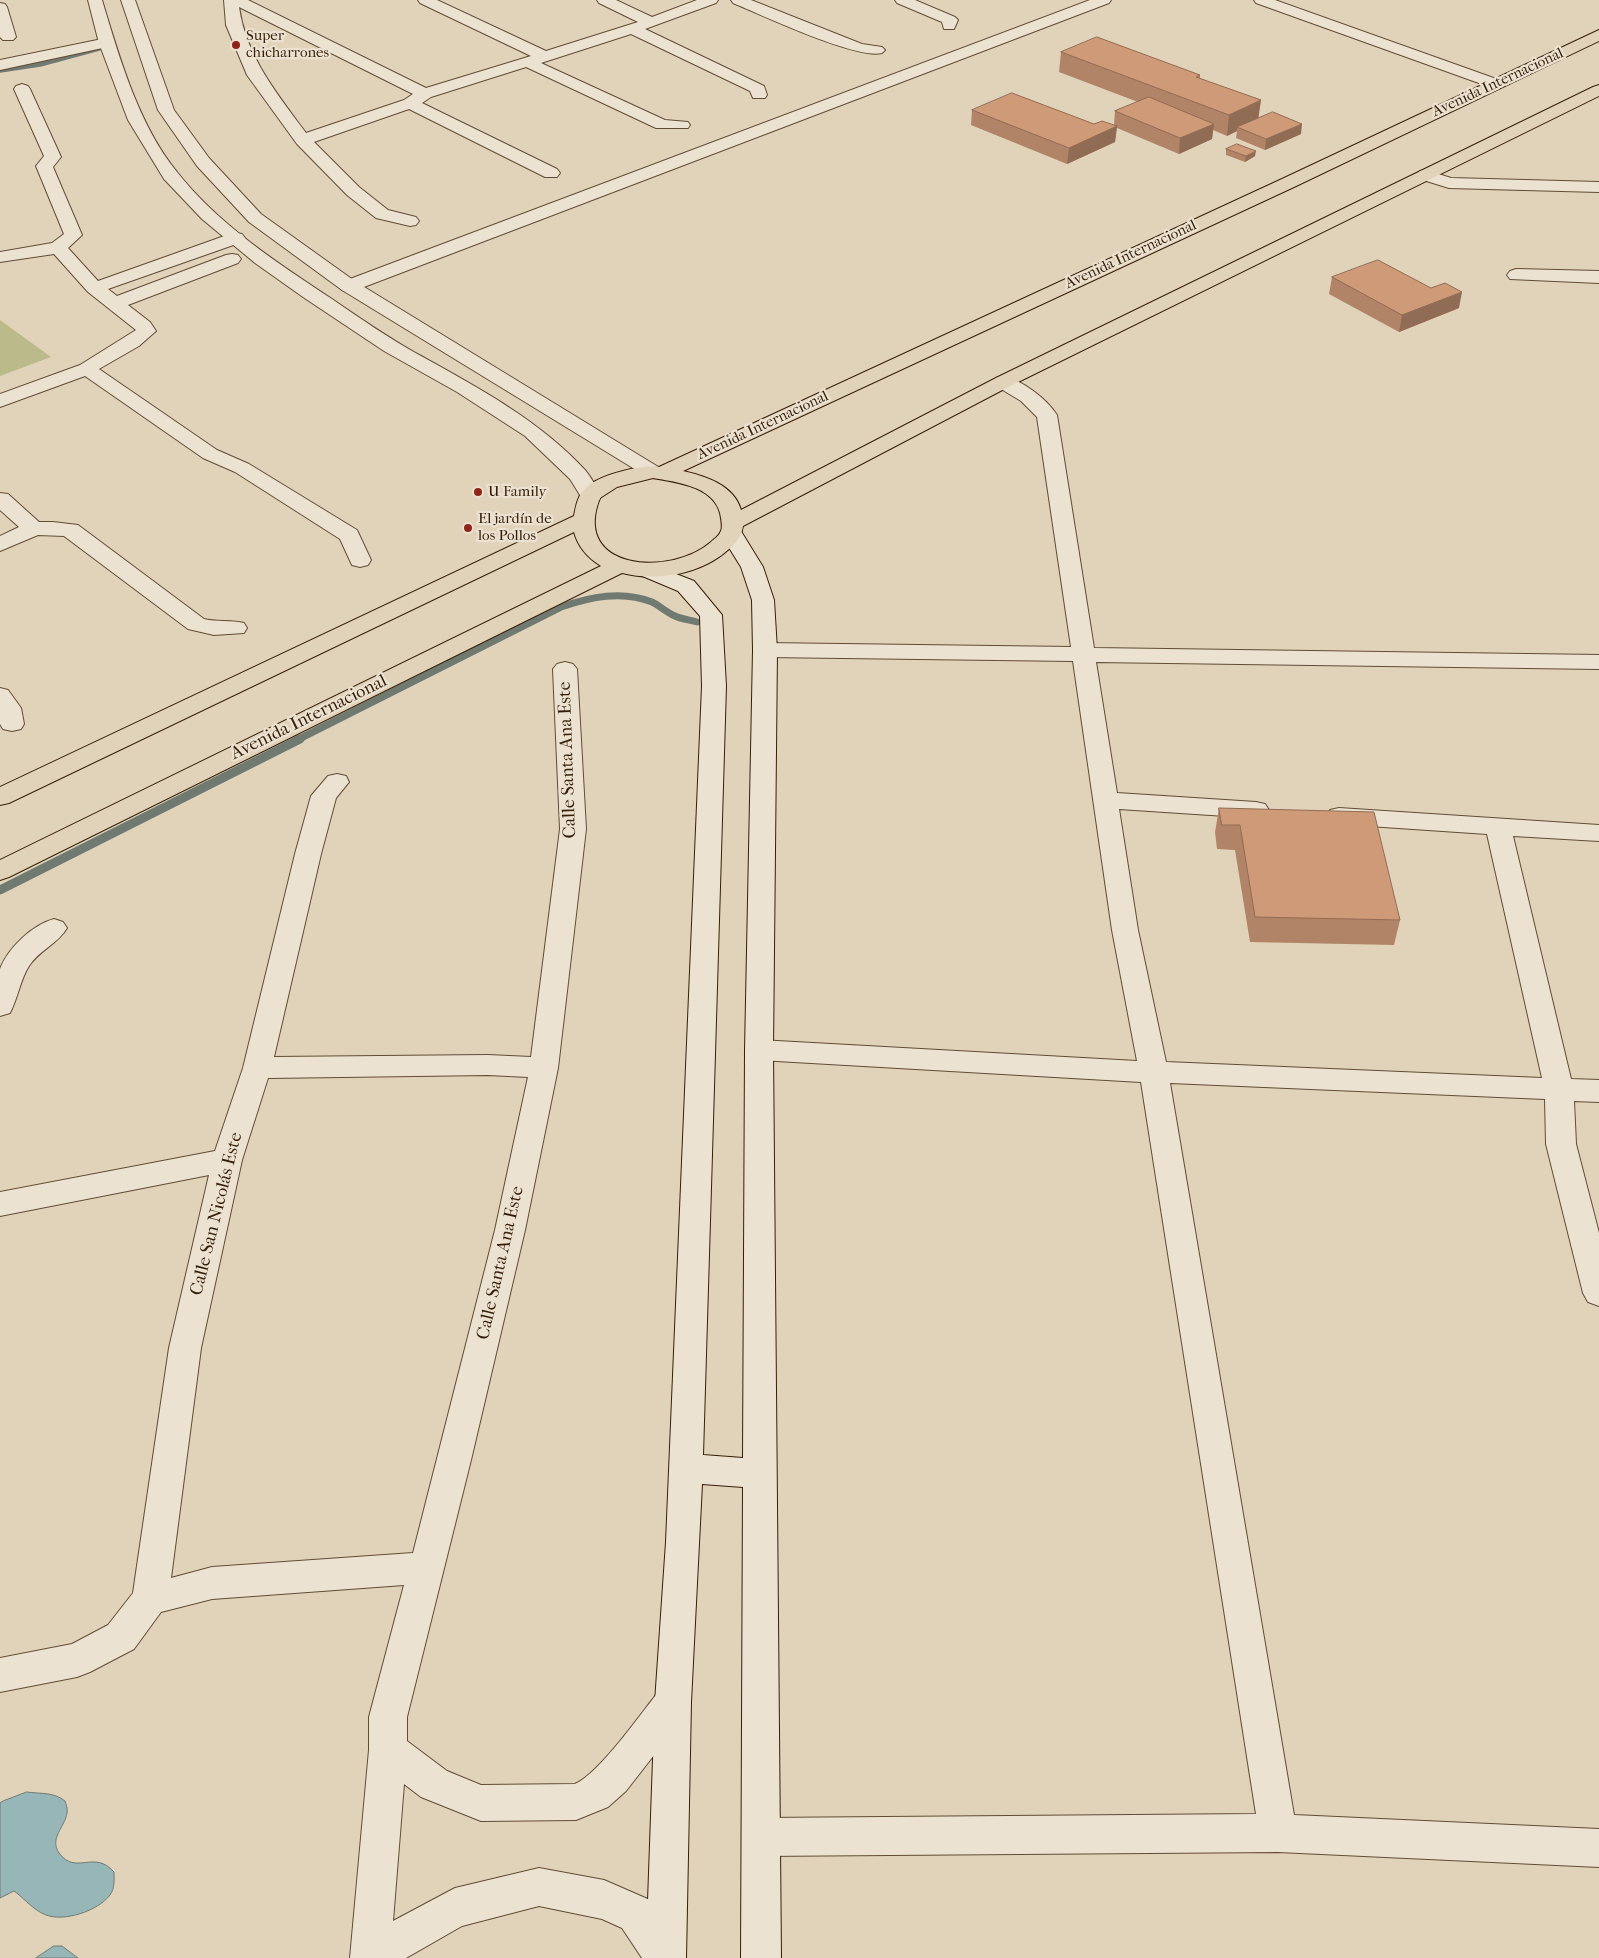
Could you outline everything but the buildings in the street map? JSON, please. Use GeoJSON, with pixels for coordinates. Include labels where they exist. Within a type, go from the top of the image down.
{"type":"FeatureCollection","features":[{"type":"Feature","properties":{"kind":"main road","name":"Avenida Internacional"},"geometry":{"type":"LineString","coordinates":[[657,473],[1599,35]]}},
{"type":"Feature","properties":{"kind":"main road"},"geometry":{"type":"LineString","coordinates":[[732,528],[731,512],[726,501],[714,491],[697,480],[657,473],[622,478],[602,487],[591,495],[583,528],[588,542],[599,555],[618,566],[648,570],[674,568],[694,562],[715,552],[732,528],[1004,382],[1599,90]]}},
{"type":"Feature","properties":{"kind":"main road"},"geometry":{"type":"LineString","coordinates":[[0,798],[584,519]]}},
{"type":"Feature","properties":{"kind":"main road","name":"Avenida Internacional"},"geometry":{"type":"LineString","coordinates":[[0,871],[618,566]]}},
{"type":"Feature","properties":{"kind":"street"},"geometry":{"type":"LineString","coordinates":[[232,0],[234,25],[255,75],[303,140],[353,191],[382,214],[410,221]]}},
{"type":"Feature","properties":{"kind":"street"},"geometry":{"type":"LineString","coordinates":[[236,0],[551,174]]}},
{"type":"Feature","properties":{"kind":"street"},"geometry":{"type":"LineString","coordinates":[[425,0],[545,56]]}},
{"type":"Feature","properties":{"kind":"street"},"geometry":{"type":"LineString","coordinates":[[604,0],[651,22]]}},
{"type":"Feature","properties":{"kind":"street"},"geometry":{"type":"LineString","coordinates":[[303,140],[417,99],[632,29],[711,0]]}},
{"type":"Feature","properties":{"kind":"street"},"geometry":{"type":"LineString","coordinates":[[738,0],[859,48],[878,50]]}},
{"type":"Feature","properties":{"kind":"street"},"geometry":{"type":"LineString","coordinates":[[902,0],[950,20],[949,26]]}},
{"type":"Feature","properties":{"kind":"street"},"geometry":{"type":"LineString","coordinates":[[349,286],[1104,0]]}},
{"type":"Feature","properties":{"kind":"street"},"geometry":{"type":"LineString","coordinates":[[1261,0],[1496,84]]}},
{"type":"Feature","properties":{"kind":"street"},"geometry":{"type":"LineString","coordinates":[[591,495],[578,475],[532,432],[464,388],[391,347],[310,293],[208,216],[170,175],[136,120],[107,43],[97,5],[128,3],[166,110],[203,162],[255,218],[349,286],[657,473]]}},
{"type":"Feature","properties":{"kind":"street"},"geometry":{"type":"LineString","coordinates":[[0,7],[8,37]]}},
{"type":"Feature","properties":{"kind":"street"},"geometry":{"type":"LineString","coordinates":[[632,29],[758,89],[759,95]]}},
{"type":"Feature","properties":{"kind":"street"},"geometry":{"type":"LineString","coordinates":[[0,65],[107,43]]}},
{"type":"Feature","properties":{"kind":"street"},"geometry":{"type":"LineString","coordinates":[[527,62],[662,125],[682,125]]}},
{"type":"Feature","properties":{"kind":"street"},"geometry":{"type":"LineString","coordinates":[[0,257],[58,248],[73,235],[72,228],[44,166],[53,157],[22,89]]}},
{"type":"Feature","properties":{"kind":"street"},"geometry":{"type":"LineString","coordinates":[[1426,176],[1449,183],[1599,187]]}},
{"type":"Feature","properties":{"kind":"street"},"geometry":{"type":"LineString","coordinates":[[191,197],[203,191],[217,191],[227,202],[246,208]]}},
{"type":"Feature","properties":{"kind":"street"},"geometry":{"type":"LineString","coordinates":[[95,288],[236,238]]}},
{"type":"Feature","properties":{"kind":"street"},"geometry":{"type":"LineString","coordinates":[[0,401],[87,369],[98,359],[136,342],[146,331],[143,326],[95,288],[58,248]]}},
{"type":"Feature","properties":{"kind":"street"},"geometry":{"type":"LineString","coordinates":[[114,304],[253,251]]}},
{"type":"Feature","properties":{"kind":"street"},"geometry":{"type":"LineString","coordinates":[[1516,275],[1599,277]]}},
{"type":"Feature","properties":{"kind":"street"},"geometry":{"type":"LineString","coordinates":[[87,369],[210,454],[242,468],[349,535],[360,560]]}},
{"type":"Feature","properties":{"kind":"street"},"geometry":{"type":"LineString","coordinates":[[464,388],[494,375]]}},
{"type":"Feature","properties":{"kind":"street"},"geometry":{"type":"LineString","coordinates":[[1004,382],[1028,397],[1047,416],[1125,930],[1154,1072],[1278,1833]]}},
{"type":"Feature","properties":{"kind":"street"},"geometry":{"type":"LineString","coordinates":[[0,499],[34,529]]}},
{"type":"Feature","properties":{"kind":"street"},"geometry":{"type":"LineString","coordinates":[[0,544],[34,529],[53,528],[70,530],[196,624],[214,628],[236,628]]}},
{"type":"Feature","properties":{"kind":"street"},"geometry":{"type":"LineString","coordinates":[[732,528],[752,567],[763,600],[765,650],[760,1050],[761,1958]]}},
{"type":"Feature","properties":{"kind":"street"},"geometry":{"type":"LineString","coordinates":[[648,570],[686,586],[698,599],[711,615],[714,642],[686,1469],[673,1702],[666,1958]]}},
{"type":"Feature","properties":{"kind":"street"},"geometry":{"type":"LineString","coordinates":[[765,650],[1599,662]]}},
{"type":"Feature","properties":{"kind":"street","name":"Calle Santa Ana Este"},"geometry":{"type":"LineString","coordinates":[[370,1957],[388,1750],[388,1717],[510,1230],[544,1068],[573,829],[565,669]]}},
{"type":"Feature","properties":{"kind":"street"},"geometry":{"type":"LineString","coordinates":[[0,695],[8,702],[12,713],[12,724]]}},
{"type":"Feature","properties":{"kind":"street","name":"Calle San Nicolás Este"},"geometry":{"type":"LineString","coordinates":[[150,1599],[185,1348],[226,1160],[257,1068],[324,796],[337,782]]}},
{"type":"Feature","properties":{"kind":"street"},"geometry":{"type":"LineString","coordinates":[[1104,800],[1281,812]]}},
{"type":"Feature","properties":{"kind":"street"},"geometry":{"type":"LineString","coordinates":[[1321,815],[1599,833]]}},
{"type":"Feature","properties":{"kind":"street"},"geometry":{"type":"LineString","coordinates":[[1498,827],[1560,1090],[1561,1144],[1599,1293]]}},
{"type":"Feature","properties":{"kind":"street"},"geometry":{"type":"LineString","coordinates":[[0,1006],[16,963],[29,948],[54,928]]}},
{"type":"Feature","properties":{"kind":"street"},"geometry":{"type":"LineString","coordinates":[[760,1050],[1154,1072],[1599,1091]]}},
{"type":"Feature","properties":{"kind":"street"},"geometry":{"type":"LineString","coordinates":[[257,1068],[488,1065],[544,1068]]}},
{"type":"Feature","properties":{"kind":"street"},"geometry":{"type":"LineString","coordinates":[[0,1204],[226,1160]]}},
{"type":"Feature","properties":{"kind":"street"},"geometry":{"type":"LineString","coordinates":[[686,1469],[761,1473]]}},
{"type":"Feature","properties":{"kind":"street"},"geometry":{"type":"LineString","coordinates":[[0,1675],[77,1660],[121,1637],[150,1599],[212,1583],[426,1568]]}},
{"type":"Feature","properties":{"kind":"street"},"geometry":{"type":"LineString","coordinates":[[388,1750],[434,1784],[481,1803],[576,1802],[595,1794],[613,1778],[673,1702]]}},
{"type":"Feature","properties":{"kind":"street"},"geometry":{"type":"LineString","coordinates":[[761,1836],[1278,1833],[1599,1848]]}},
{"type":"Feature","properties":{"kind":"street"},"geometry":{"type":"LineString","coordinates":[[370,1957],[455,1908],[539,1887],[604,1900],[636,1914],[666,1958]]}},
{"type":"Feature","properties":{"kind":"green space"},"geometry":{"type":"Polygon","coordinates":[[[0,320],[51,357],[0,376],[0,320]]]}},
{"type":"Feature","properties":{"kind":"water"},"geometry":{"type":"Polygon","coordinates":[[[27,1792],[52,1795],[65,1801],[67,1813],[57,1837],[56,1848],[65,1859],[72,1862],[99,1863],[107,1866],[114,1872],[113,1890],[105,1901],[80,1914],[53,1917],[37,1910],[14,1891],[0,1898],[0,1803],[27,1792]]]}},
{"type":"Feature","properties":{"kind":"water"},"geometry":{"type":"Polygon","coordinates":[[[54,1946],[62,1946],[78,1958],[36,1958],[54,1946]]]}},
{"type":"Feature","properties":{"kind":"waterway"},"geometry":{"type":"LineString","coordinates":[[0,70],[40,64],[99,48]]}},
{"type":"Feature","properties":{"kind":"waterway"},"geometry":{"type":"LineString","coordinates":[[297,740],[572,603],[606,596],[629,596],[652,602],[675,616],[697,622]]}},
{"type":"Feature","properties":{"kind":"waterway"},"geometry":{"type":"LineString","coordinates":[[0,890],[300,739]]}},
{"type":"Feature","properties":{"kind":"place","name":"Super chicharrones"},"geometry":{"type":"Point","coordinates":[236,45]}},
{"type":"Feature","properties":{"kind":"place","name":"U Family"},"geometry":{"type":"Point","coordinates":[478,492]}},
{"type":"Feature","properties":{"kind":"place","name":"El jardín de los Pollos"},"geometry":{"type":"Point","coordinates":[468,528]}}]}
